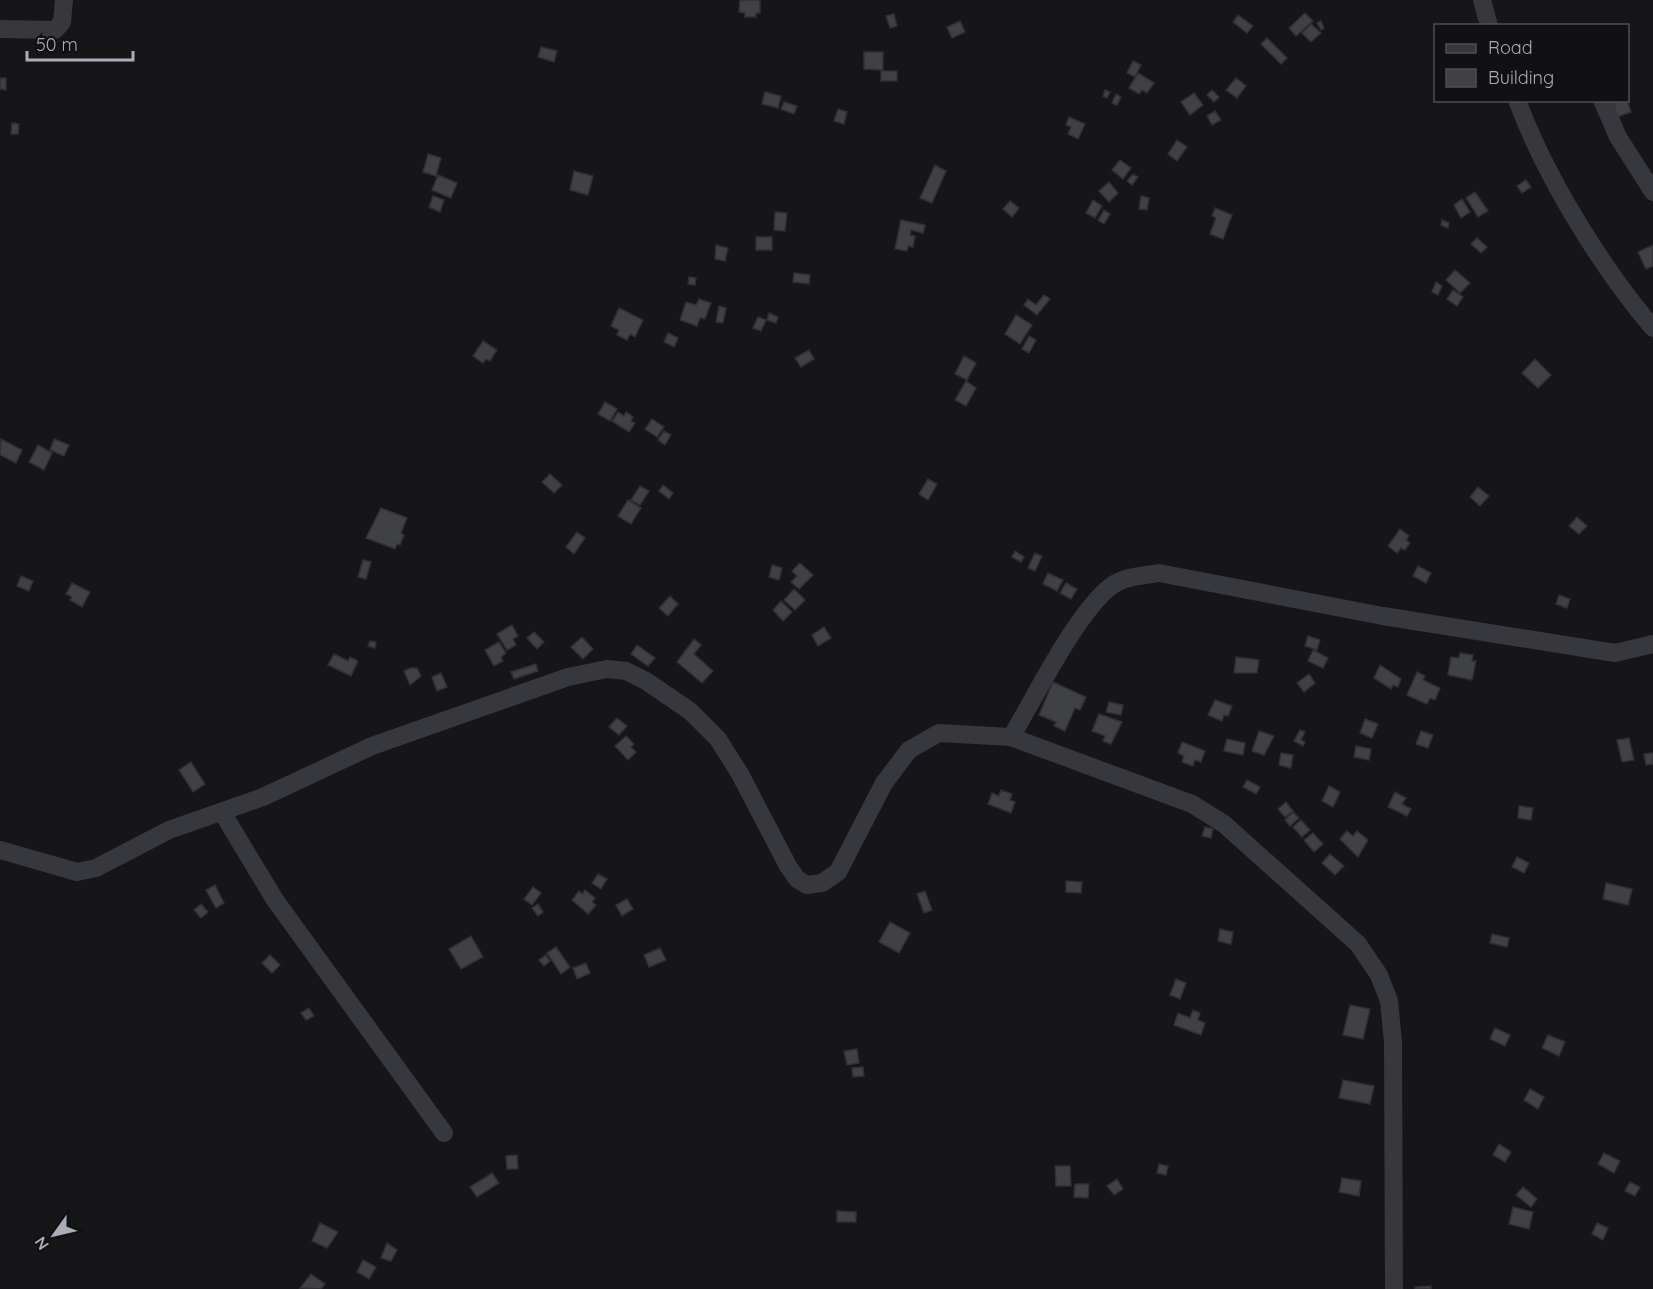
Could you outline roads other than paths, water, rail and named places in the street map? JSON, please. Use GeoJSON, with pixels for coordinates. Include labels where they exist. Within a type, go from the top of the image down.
{"type":"FeatureCollection","features":[{"type":"Feature","properties":{"kind":"street"},"geometry":{"type":"LineString","coordinates":[[0,29],[55,30],[62,22],[64,0]]}},
{"type":"Feature","properties":{"kind":"street"},"geometry":{"type":"LineString","coordinates":[[1482,0],[1488,24]]}},
{"type":"Feature","properties":{"kind":"street"},"geometry":{"type":"LineString","coordinates":[[1518,102],[1561,189],[1595,249],[1629,302],[1653,328]]}},
{"type":"Feature","properties":{"kind":"street"},"geometry":{"type":"LineString","coordinates":[[1603,102],[1618,137],[1653,192]]}},
{"type":"Feature","properties":{"kind":"street"},"geometry":{"type":"LineString","coordinates":[[1011,737],[1090,609],[1111,586],[1127,578],[1159,573],[1383,616],[1615,653],[1653,644]]}},
{"type":"Feature","properties":{"kind":"street"},"geometry":{"type":"LineString","coordinates":[[0,850],[77,873],[96,868],[196,819],[263,797],[372,746],[568,677],[607,669],[626,671],[646,681],[690,711],[718,739],[746,784],[788,866],[797,879],[807,885],[822,883],[838,872],[884,783],[909,750],[939,733],[1011,737],[1192,804],[1224,824],[1358,944],[1378,975],[1389,1001],[1392,1032],[1394,1289]]}},
{"type":"Feature","properties":{"kind":"street"},"geometry":{"type":"LineString","coordinates":[[222,812],[275,900],[444,1133]]}}]}
